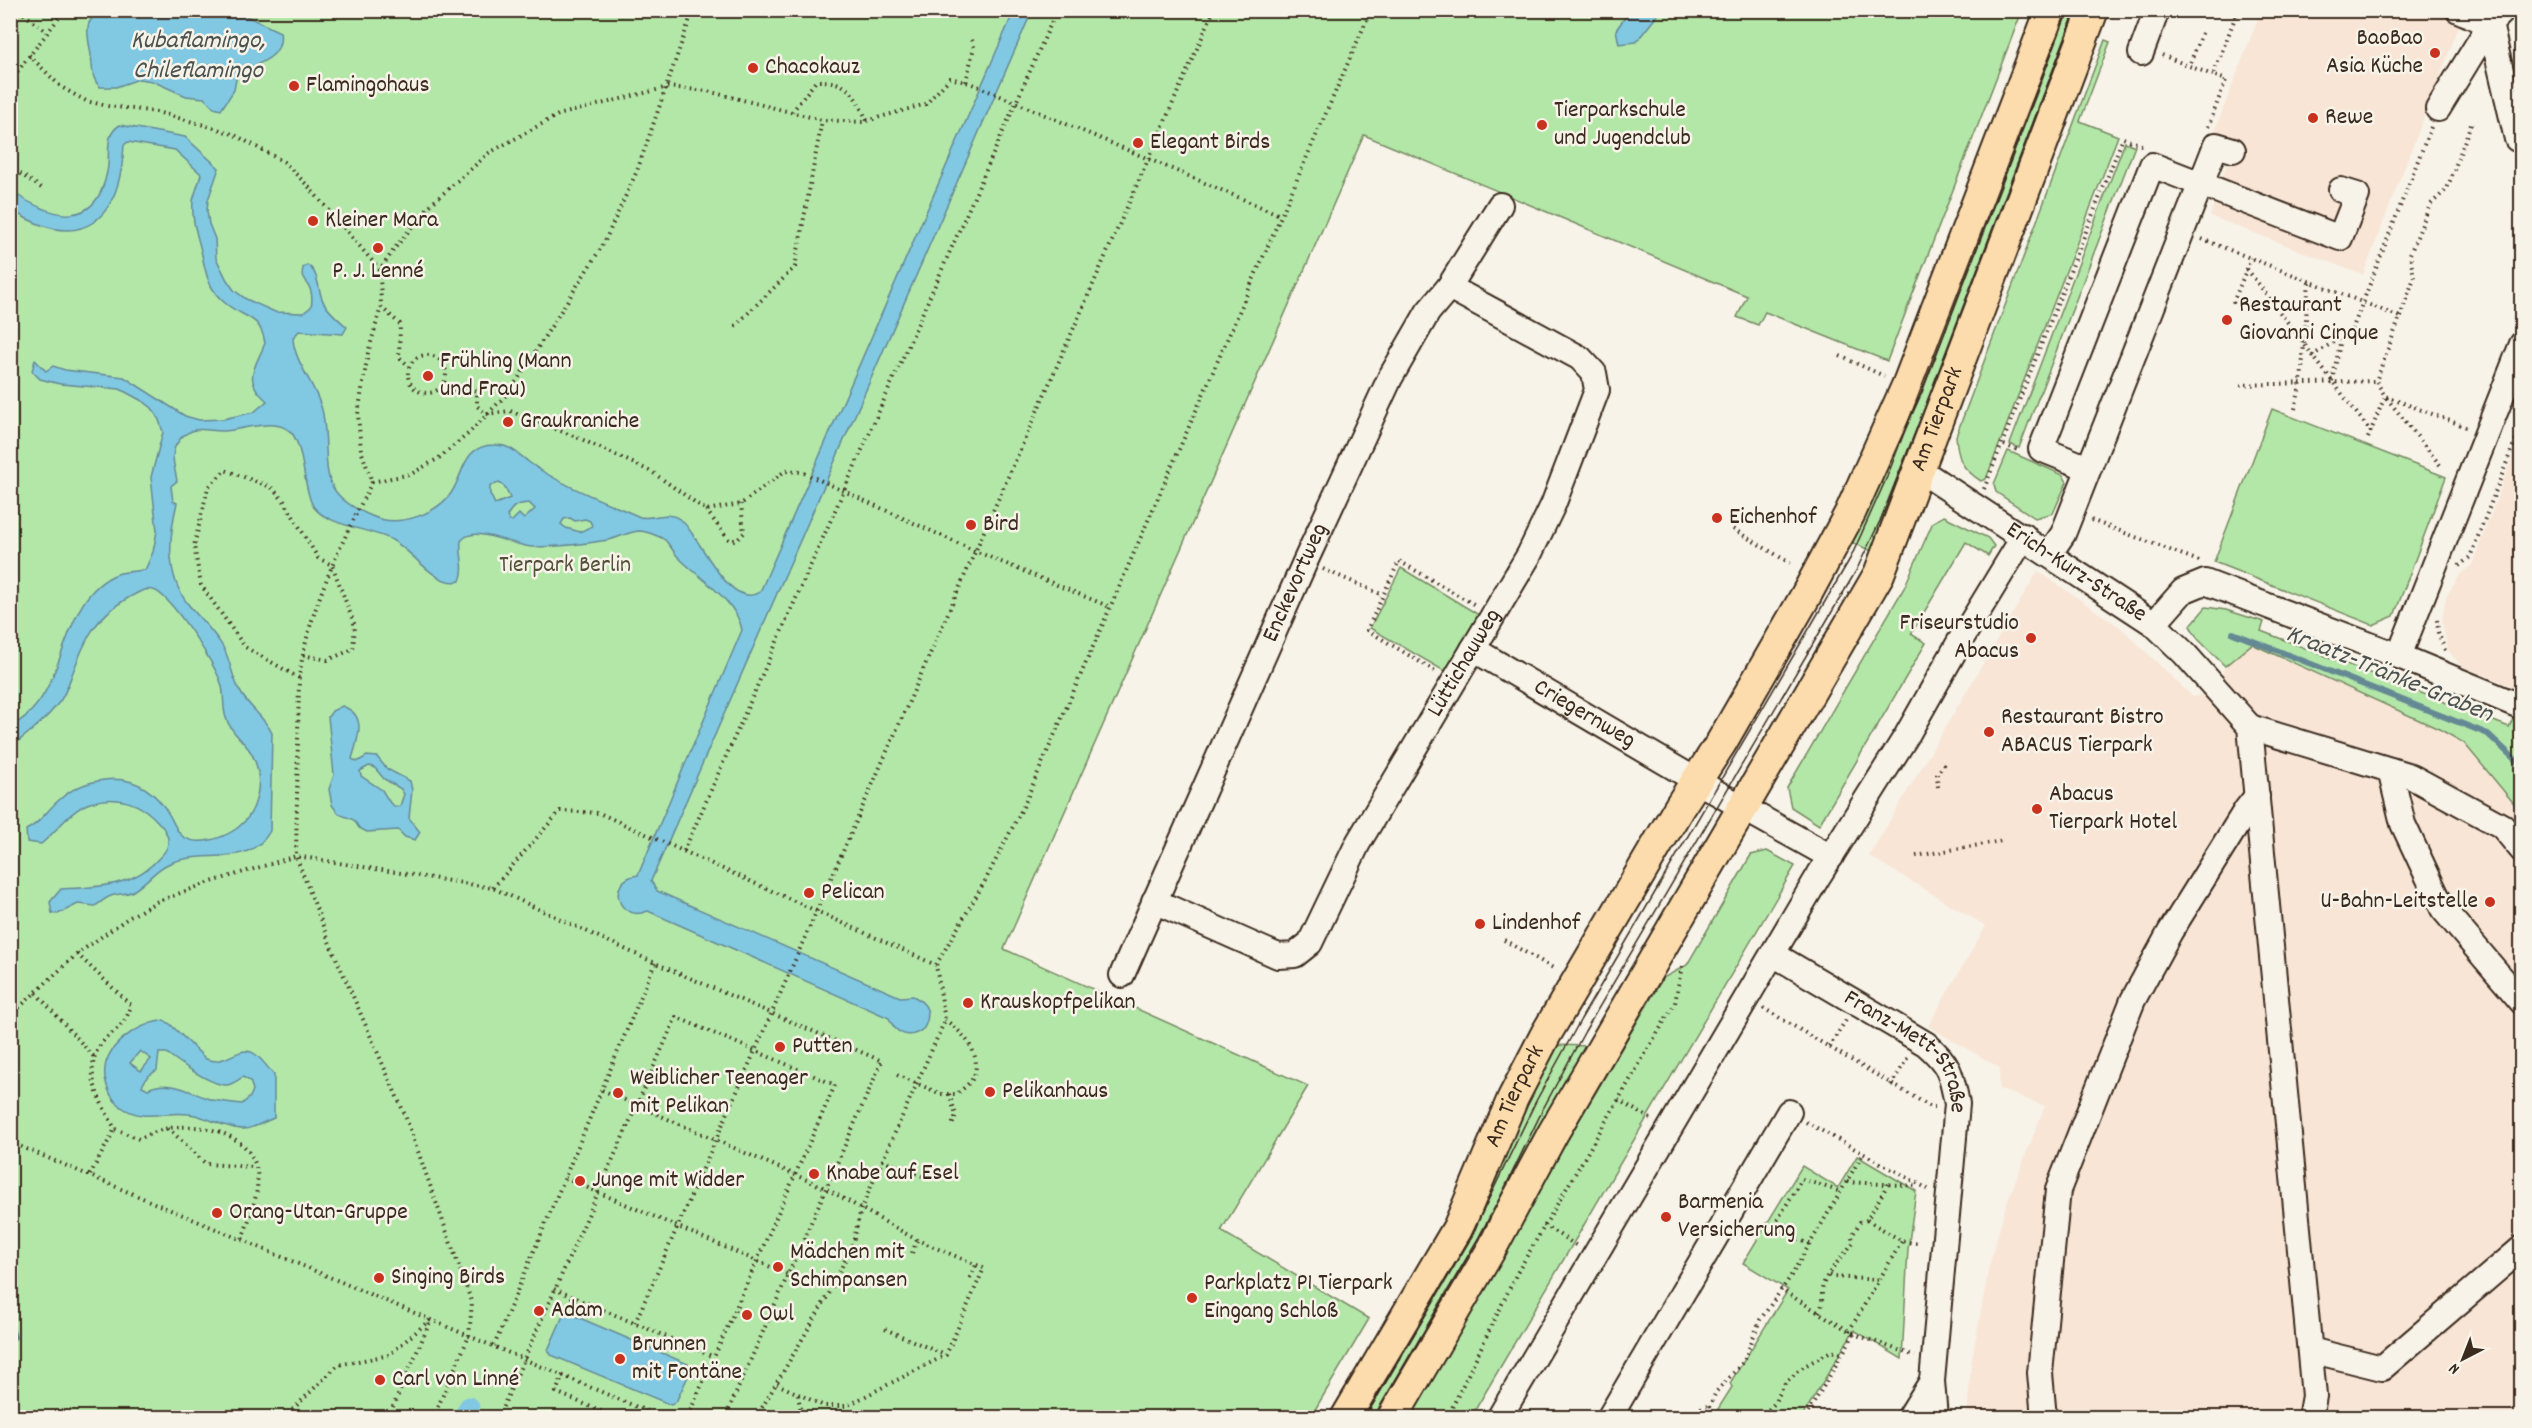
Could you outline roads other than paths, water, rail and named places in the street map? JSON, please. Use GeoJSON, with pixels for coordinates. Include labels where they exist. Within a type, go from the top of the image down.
{"type":"FeatureCollection","features":[{"type":"Feature","properties":{"kind":"main road","name":"Am Tierpark"},"geometry":{"type":"LineString","coordinates":[[1346,1418],[1458,1228],[1513,1098],[1536,1051],[1696,780],[1721,743],[1805,597],[1850,513],[1907,386],[2051,10]]}},
{"type":"Feature","properties":{"kind":"main road","name":"Am Tierpark"},"geometry":{"type":"LineString","coordinates":[[1392,1418],[1493,1245],[1552,1133],[1879,574],[2093,10]]}},
{"type":"Feature","properties":{"kind":"street"},"geometry":{"type":"LineString","coordinates":[[2142,50],[2157,10]]}},
{"type":"Feature","properties":{"kind":"street"},"geometry":{"type":"LineString","coordinates":[[2458,10],[2497,17]]}},
{"type":"Feature","properties":{"kind":"street"},"geometry":{"type":"LineString","coordinates":[[2438,109],[2497,17]]}},
{"type":"Feature","properties":{"kind":"street"},"geometry":{"type":"LineString","coordinates":[[2497,17],[2517,139]]}},
{"type":"Feature","properties":{"kind":"street"},"geometry":{"type":"LineString","coordinates":[[2049,553],[2063,534],[2201,184],[2225,147]]}},
{"type":"Feature","properties":{"kind":"street"},"geometry":{"type":"LineString","coordinates":[[2088,468],[2041,449],[2152,165],[2340,238],[2357,195],[2341,190]]}},
{"type":"Feature","properties":{"kind":"street","name":"Enckevortweg"},"geometry":{"type":"LineString","coordinates":[[1122,975],[1305,562],[1390,378],[1428,312],[1449,287],[1500,205]]}},
{"type":"Feature","properties":{"kind":"street","name":"Lüttichauweg"},"geometry":{"type":"LineString","coordinates":[[1154,901],[1278,956],[1295,955],[1310,943],[1359,843],[1529,555],[1553,505],[1597,390],[1594,373],[1580,358],[1449,287]]}},
{"type":"Feature","properties":{"kind":"street"},"geometry":{"type":"LineString","coordinates":[[2399,656],[2522,344]]}},
{"type":"Feature","properties":{"kind":"street","name":"Erich-Kurz-Straße"},"geometry":{"type":"LineString","coordinates":[[1918,469],[2024,536],[2154,624],[2183,591],[2205,582],[2399,656],[2522,707]]}},
{"type":"Feature","properties":{"kind":"street"},"geometry":{"type":"LineString","coordinates":[[1498,1418],[2024,536]]}},
{"type":"Feature","properties":{"kind":"street"},"geometry":{"type":"LineString","coordinates":[[2154,624],[2184,653],[2250,727],[2410,776],[2502,826],[2522,850]]}},
{"type":"Feature","properties":{"kind":"street","name":"Criegernweg"},"geometry":{"type":"LineString","coordinates":[[1473,649],[1696,780]]}},
{"type":"Feature","properties":{"kind":"street"},"geometry":{"type":"LineString","coordinates":[[2250,727],[2314,1396],[2310,1418]]}},
{"type":"Feature","properties":{"kind":"street"},"geometry":{"type":"LineString","coordinates":[[2390,770],[2403,824],[2443,909],[2522,1002]]}},
{"type":"Feature","properties":{"kind":"street"},"geometry":{"type":"LineString","coordinates":[[1696,780],[1831,857]]}},
{"type":"Feature","properties":{"kind":"street"},"geometry":{"type":"LineString","coordinates":[[2044,1418],[2040,1373],[2058,1190],[2133,1000],[2170,932],[2257,796]]}},
{"type":"Feature","properties":{"kind":"street","name":"Franz-Mett-Straße"},"geometry":{"type":"LineString","coordinates":[[1773,954],[1919,1040],[1944,1060],[1952,1076],[1957,1107],[1933,1370],[1935,1418]]}},
{"type":"Feature","properties":{"kind":"street"},"geometry":{"type":"LineString","coordinates":[[1609,1418],[1789,1112]]}},
{"type":"Feature","properties":{"kind":"street"},"geometry":{"type":"LineString","coordinates":[[2310,1350],[2382,1368],[2522,1248]]}},
{"type":"Feature","properties":{"kind":"street","name":"Franz-Mett-Straße"},"geometry":{"type":"LineString","coordinates":[[1909,1418],[1933,1370]]}},
{"type":"Feature","properties":{"kind":"water"},"geometry":{"type":"Polygon","coordinates":[[[1630,10],[1661,11],[1636,42],[1619,44],[1616,30],[1630,10]]]}},
{"type":"Feature","properties":{"kind":"water","name":"Kubaflamingo, Chileflamingo"},"geometry":{"type":"Polygon","coordinates":[[[107,11],[180,11],[189,15],[213,17],[226,12],[244,15],[280,32],[280,41],[273,55],[237,74],[234,90],[221,110],[214,108],[204,98],[186,96],[152,81],[139,79],[116,87],[100,87],[93,73],[88,29],[92,18],[107,11]]]}},
{"type":"Feature","properties":{"kind":"water"},"geometry":{"type":"Polygon","coordinates":[[[1014,11],[1032,11],[651,881],[657,891],[900,997],[913,996],[925,1005],[928,1018],[924,1028],[908,1035],[899,1032],[889,1018],[648,911],[637,913],[629,911],[619,899],[618,892],[621,884],[628,878],[638,875],[742,630],[733,609],[679,558],[665,540],[639,531],[599,541],[534,547],[475,534],[461,541],[462,576],[460,581],[451,582],[433,574],[392,540],[338,523],[319,513],[309,498],[300,453],[293,434],[287,429],[273,425],[224,431],[199,429],[186,434],[175,446],[173,461],[177,481],[171,486],[173,501],[177,503],[171,542],[175,581],[188,604],[223,647],[241,693],[272,733],[270,831],[261,843],[250,850],[223,856],[180,860],[166,865],[130,892],[111,896],[95,906],[78,904],[58,914],[52,913],[50,902],[61,889],[100,886],[126,880],[148,868],[163,854],[168,844],[163,827],[152,816],[137,806],[119,800],[100,800],[83,806],[41,844],[27,842],[26,830],[36,824],[55,804],[74,789],[104,780],[125,780],[134,783],[158,799],[181,835],[194,841],[202,841],[224,836],[244,822],[258,793],[258,771],[250,751],[228,723],[222,687],[211,661],[170,603],[153,590],[143,591],[128,598],[107,613],[87,639],[66,691],[55,708],[11,747],[11,726],[30,712],[44,694],[83,604],[97,587],[117,574],[145,570],[153,552],[157,531],[151,477],[163,432],[152,408],[120,389],[60,384],[40,379],[32,371],[35,360],[46,371],[53,366],[65,370],[124,377],[185,416],[199,420],[223,419],[254,412],[267,401],[254,386],[253,379],[255,366],[265,343],[263,334],[255,322],[225,303],[215,293],[209,282],[193,215],[193,201],[201,174],[175,150],[128,142],[124,145],[121,171],[115,193],[106,210],[93,222],[78,229],[59,229],[38,224],[13,211],[11,191],[41,208],[69,214],[82,212],[92,204],[101,191],[108,166],[109,140],[111,134],[120,125],[185,137],[219,168],[208,200],[207,211],[215,239],[216,258],[234,290],[246,299],[275,312],[303,313],[311,307],[312,302],[310,289],[302,274],[303,268],[307,265],[314,272],[326,306],[347,327],[343,334],[299,331],[293,338],[297,357],[316,394],[323,414],[329,476],[341,498],[354,508],[383,520],[404,520],[425,514],[449,496],[469,456],[475,450],[483,446],[505,446],[556,479],[640,517],[675,516],[688,527],[715,568],[737,591],[748,595],[760,592],[1014,11]],[[499,483],[490,486],[490,494],[495,504],[510,498],[504,486],[499,483]],[[529,503],[511,509],[507,516],[509,521],[519,514],[524,519],[535,509],[529,503]],[[570,518],[564,519],[561,524],[580,532],[592,526],[590,521],[585,519],[575,521],[570,518]]]}},
{"type":"Feature","properties":{"kind":"water"},"geometry":{"type":"Polygon","coordinates":[[[342,706],[356,715],[359,729],[352,759],[357,762],[367,756],[377,757],[387,769],[410,781],[412,790],[409,818],[420,832],[415,840],[405,837],[398,830],[367,832],[359,828],[354,820],[339,814],[332,805],[329,789],[334,775],[328,717],[332,711],[342,706]],[[369,766],[360,771],[361,776],[382,790],[390,803],[396,807],[400,806],[404,794],[401,789],[384,779],[374,767],[369,766]]]}},
{"type":"Feature","properties":{"kind":"water"},"geometry":{"type":"Polygon","coordinates":[[[164,1020],[170,1024],[206,1059],[220,1060],[244,1051],[255,1054],[274,1075],[274,1118],[251,1128],[239,1129],[185,1113],[148,1115],[129,1112],[120,1106],[108,1090],[105,1078],[105,1067],[109,1056],[122,1039],[153,1023],[164,1020]],[[140,1051],[130,1063],[141,1071],[151,1059],[140,1051]],[[159,1053],[157,1070],[147,1077],[142,1086],[148,1089],[164,1085],[173,1086],[213,1100],[242,1104],[250,1097],[253,1090],[250,1081],[243,1077],[230,1084],[220,1084],[195,1072],[167,1053],[159,1053]]]}},
{"type":"Feature","properties":{"kind":"water","name":"Brunnen mit Fontäne"},"geometry":{"type":"Polygon","coordinates":[[[568,1313],[688,1364],[691,1370],[676,1402],[671,1405],[551,1355],[548,1350],[563,1316],[568,1313]]]}},
{"type":"Feature","properties":{"kind":"waterway","name":"Kraatz-Tränke-Graben"},"geometry":{"type":"LineString","coordinates":[[2233,633],[2488,734],[2522,766]]}},
{"type":"Feature","properties":{"kind":"waterway"},"geometry":{"type":"LineString","coordinates":[[10,1325],[14,1337],[10,1339]]}},
{"type":"Feature","properties":{"kind":"waterway"},"geometry":{"type":"LineString","coordinates":[[464,1418],[469,1407]]}},
{"type":"Feature","properties":{"kind":"tram line"},"geometry":{"type":"LineString","coordinates":[[1363,1418],[1470,1238],[1536,1101],[1581,1019],[1851,557],[1887,477],[2067,10]]}},
{"type":"Feature","properties":{"kind":"tram line"},"geometry":{"type":"LineString","coordinates":[[1374,1418],[1480,1239],[1544,1107],[1585,1031],[1856,571],[1880,521],[1946,354],[2077,10]]}},
{"type":"Feature","properties":{"kind":"place","name":"BaoBao Asia Küche"},"geometry":{"type":"Point","coordinates":[2435,53]}},
{"type":"Feature","properties":{"kind":"place","name":"Chacokauz"},"geometry":{"type":"Point","coordinates":[753,68]}},
{"type":"Feature","properties":{"kind":"place","name":"Flamingohaus"},"geometry":{"type":"Point","coordinates":[294,86]}},
{"type":"Feature","properties":{"kind":"place","name":"Rewe"},"geometry":{"type":"Point","coordinates":[2313,118]}},
{"type":"Feature","properties":{"kind":"place","name":"Tierparkschule und Jugendclub"},"geometry":{"type":"Point","coordinates":[1542,125]}},
{"type":"Feature","properties":{"kind":"place","name":"Elegant Birds"},"geometry":{"type":"Point","coordinates":[1138,143]}},
{"type":"Feature","properties":{"kind":"place","name":"Kleiner Mara"},"geometry":{"type":"Point","coordinates":[313,221]}},
{"type":"Feature","properties":{"kind":"place","name":"P. J. Lenné"},"geometry":{"type":"Point","coordinates":[378,248]}},
{"type":"Feature","properties":{"kind":"place","name":"Restaurant Giovanni Cinque"},"geometry":{"type":"Point","coordinates":[2227,320]}},
{"type":"Feature","properties":{"kind":"place","name":"Frühling (Mann und Frau)"},"geometry":{"type":"Point","coordinates":[428,376]}},
{"type":"Feature","properties":{"kind":"place","name":"Graukraniche"},"geometry":{"type":"Point","coordinates":[508,422]}},
{"type":"Feature","properties":{"kind":"place","name":"Eichenhof"},"geometry":{"type":"Point","coordinates":[1717,518]}},
{"type":"Feature","properties":{"kind":"place","name":"Bird"},"geometry":{"type":"Point","coordinates":[971,525]}},
{"type":"Feature","properties":{"kind":"place","name":"Friseurstudio Abacus"},"geometry":{"type":"Point","coordinates":[2031,638]}},
{"type":"Feature","properties":{"kind":"place","name":"Restaurant Bistro ABACUS Tierpark"},"geometry":{"type":"Point","coordinates":[1989,732]}},
{"type":"Feature","properties":{"kind":"place","name":"Abacus Tierpark Hotel"},"geometry":{"type":"Point","coordinates":[2037,809]}},
{"type":"Feature","properties":{"kind":"place","name":"Pelican"},"geometry":{"type":"Point","coordinates":[809,893]}},
{"type":"Feature","properties":{"kind":"place","name":"U-Bahn-Leitstelle"},"geometry":{"type":"Point","coordinates":[2490,902]}},
{"type":"Feature","properties":{"kind":"place","name":"Lindenhof"},"geometry":{"type":"Point","coordinates":[1480,924]}},
{"type":"Feature","properties":{"kind":"place","name":"Krauskopfpelikan"},"geometry":{"type":"Point","coordinates":[968,1003]}},
{"type":"Feature","properties":{"kind":"place","name":"Putten"},"geometry":{"type":"Point","coordinates":[780,1047]}},
{"type":"Feature","properties":{"kind":"place","name":"Pelikanhaus"},"geometry":{"type":"Point","coordinates":[990,1092]}},
{"type":"Feature","properties":{"kind":"place","name":"Weiblicher Teenager mit Pelikan"},"geometry":{"type":"Point","coordinates":[618,1093]}},
{"type":"Feature","properties":{"kind":"place","name":"Knabe auf Esel"},"geometry":{"type":"Point","coordinates":[814,1174]}},
{"type":"Feature","properties":{"kind":"place","name":"Junge mit Widder"},"geometry":{"type":"Point","coordinates":[580,1181]}},
{"type":"Feature","properties":{"kind":"place","name":"Orang-Utan-Gruppe"},"geometry":{"type":"Point","coordinates":[217,1213]}},
{"type":"Feature","properties":{"kind":"place","name":"Barmenia Versicherung"},"geometry":{"type":"Point","coordinates":[1666,1217]}},
{"type":"Feature","properties":{"kind":"place","name":"Mädchen mit Schimpansen"},"geometry":{"type":"Point","coordinates":[778,1267]}},
{"type":"Feature","properties":{"kind":"place","name":"Singing Birds"},"geometry":{"type":"Point","coordinates":[379,1278]}},
{"type":"Feature","properties":{"kind":"place","name":"Parkplatz P1 Tierpark Eingang Schloß"},"geometry":{"type":"Point","coordinates":[1192,1298]}},
{"type":"Feature","properties":{"kind":"place","name":"Adam"},"geometry":{"type":"Point","coordinates":[539,1311]}},
{"type":"Feature","properties":{"kind":"place","name":"Owl"},"geometry":{"type":"Point","coordinates":[747,1315]}},
{"type":"Feature","properties":{"kind":"place","name":"Brunnen mit Fontäne"},"geometry":{"type":"Point","coordinates":[620,1359]}},
{"type":"Feature","properties":{"kind":"place","name":"Carl von Linné"},"geometry":{"type":"Point","coordinates":[380,1380]}},
{"type":"Feature","properties":{"kind":"park label","name":"Tierpark Berlin"},"geometry":{"type":"Point","coordinates":[565,566]}}]}
